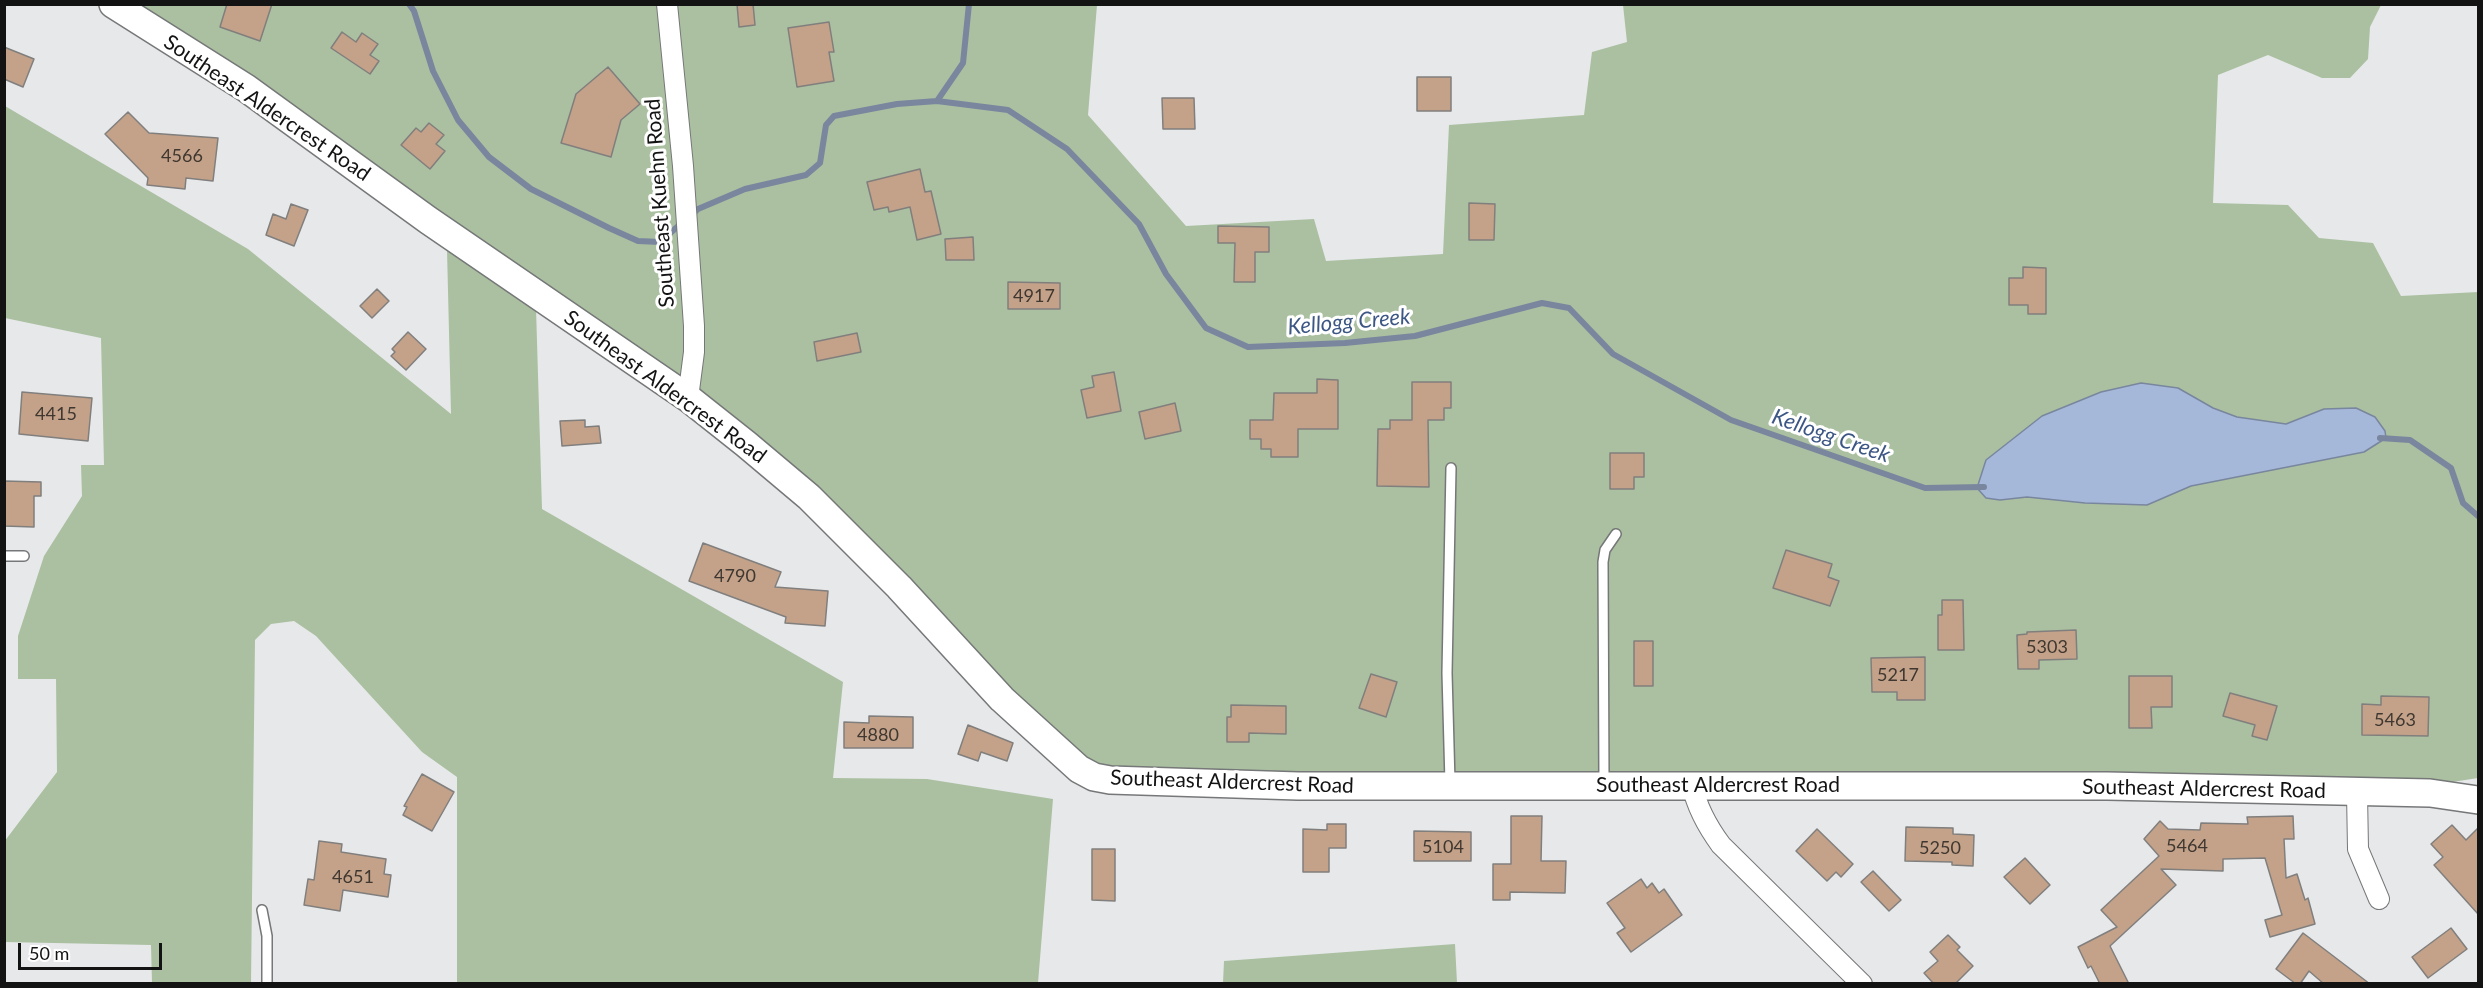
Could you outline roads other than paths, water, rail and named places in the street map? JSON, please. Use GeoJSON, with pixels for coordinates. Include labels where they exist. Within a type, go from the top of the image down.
{"type":"FeatureCollection","features":[{"type":"Feature","properties":{"kind":"street","name":"Southeast Aldercrest Road"},"geometry":{"type":"LineString","coordinates":[[113,4],[246,88],[428,220],[688,398],[809,497],[913,603],[1002,699],[1053,747],[1079,769],[1094,777],[1185,784],[2095,786],[2430,793],[2477,798]]}},
{"type":"Feature","properties":{"kind":"street","name":"Southeast Kuehn Road"},"geometry":{"type":"LineString","coordinates":[[667,4],[683,165],[694,352],[688,398]]}},
{"type":"Feature","properties":{"kind":"street"},"geometry":{"type":"LineString","coordinates":[[1692,785],[1702,817],[1721,845],[1862,984]]}},
{"type":"Feature","properties":{"kind":"street"},"geometry":{"type":"LineString","coordinates":[[2357,793],[2358,849],[2379,899]]}},
{"type":"Feature","properties":{"kind":"lane"},"geometry":{"type":"LineString","coordinates":[[1450,786],[1447,673],[1451,468]]}},
{"type":"Feature","properties":{"kind":"lane"},"geometry":{"type":"LineString","coordinates":[[1604,786],[1603,562],[1605,550],[1616,534]]}},
{"type":"Feature","properties":{"kind":"lane"},"geometry":{"type":"LineString","coordinates":[[4,556],[24,556]]}},
{"type":"Feature","properties":{"kind":"lane"},"geometry":{"type":"LineString","coordinates":[[262,910],[267,936],[267,984]]}},
{"type":"Feature","properties":{"kind":"water"},"geometry":{"type":"Polygon","coordinates":[[[2141,383],[2178,388],[2213,408],[2237,417],[2286,424],[2324,409],[2356,408],[2375,417],[2385,431],[2386,438],[2364,452],[2191,486],[2147,505],[2085,503],[2027,497],[2000,500],[1986,498],[1977,488],[1986,460],[2042,416],[2101,392],[2141,383]]]}},
{"type":"Feature","properties":{"kind":"waterway","name":"Kellogg Creek"},"geometry":{"type":"LineString","coordinates":[[409,4],[414,11],[433,71],[458,120],[489,157],[531,189],[638,241],[660,242],[684,221]]}},
{"type":"Feature","properties":{"kind":"waterway"},"geometry":{"type":"LineString","coordinates":[[937,101],[963,63],[969,4]]}},
{"type":"Feature","properties":{"kind":"waterway","name":"Kellogg Creek"},"geometry":{"type":"LineString","coordinates":[[692,215],[698,209],[745,189],[806,175],[820,163],[826,125],[834,116],[897,104],[937,101],[1008,110],[1067,149],[1139,224],[1166,274],[1206,328],[1248,347],[1345,343],[1415,336],[1542,303],[1569,308],[1613,354],[1731,420],[1925,488],[1984,487]]}},
{"type":"Feature","properties":{"kind":"waterway","name":"Kellogg Creek"},"geometry":{"type":"LineString","coordinates":[[2380,438],[2410,440],[2451,468],[2463,503],[2478,516]]}}]}
